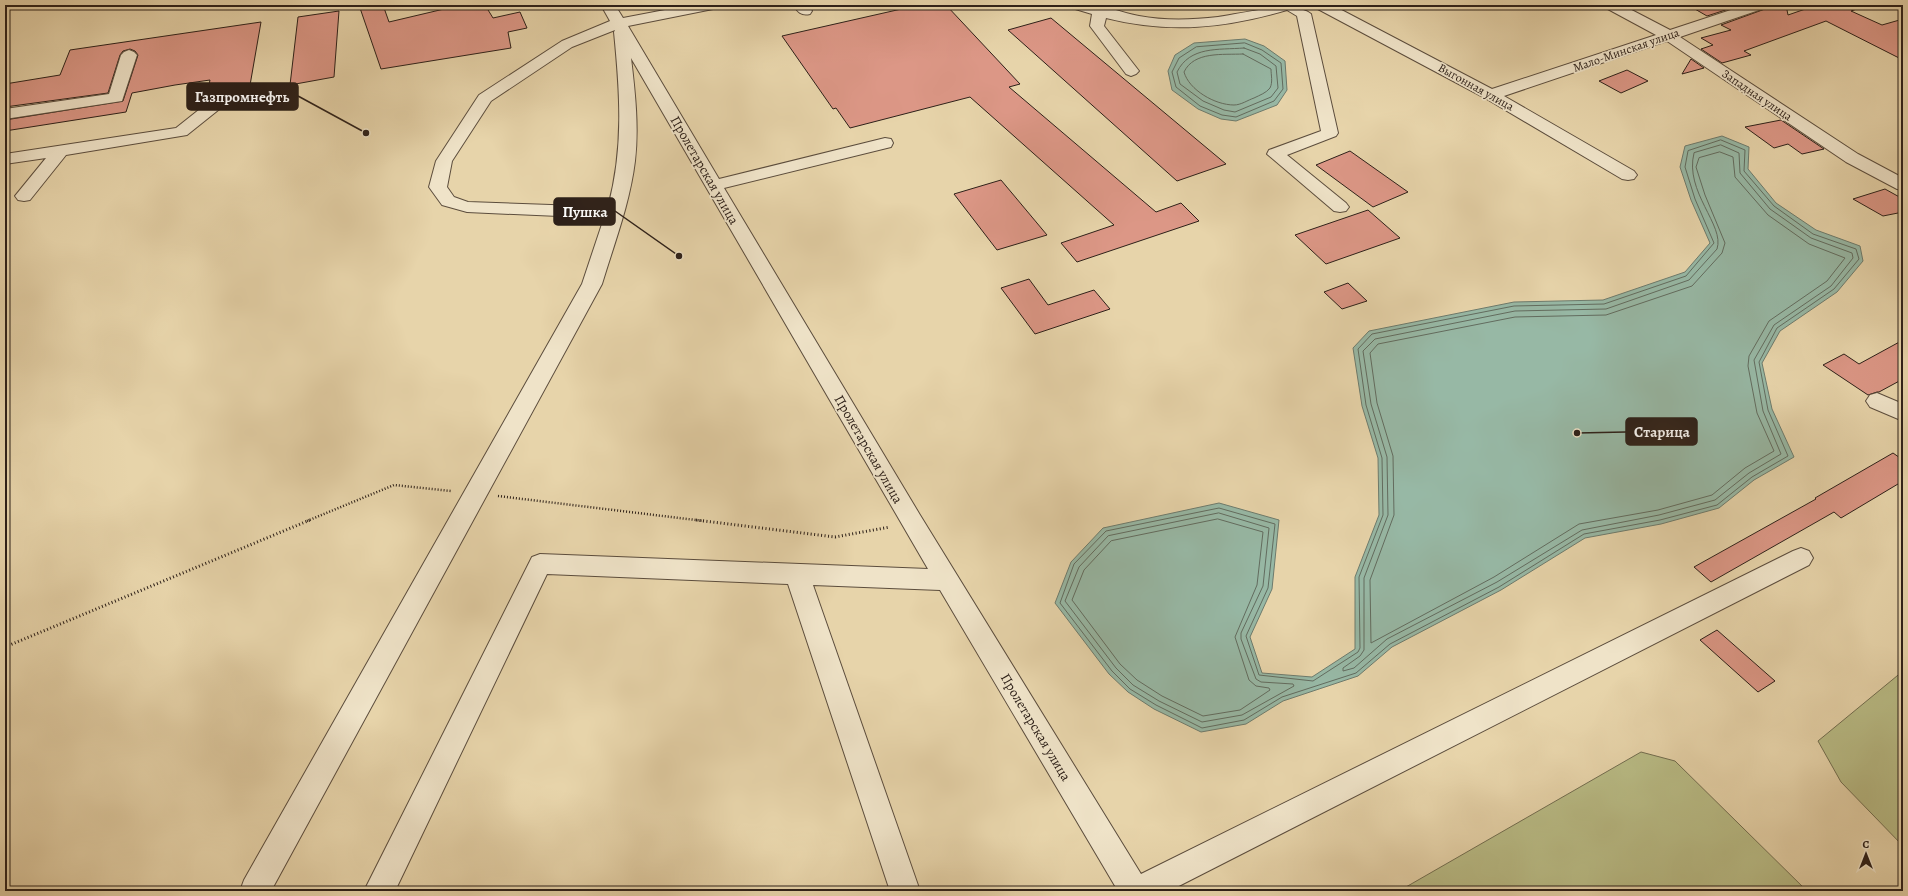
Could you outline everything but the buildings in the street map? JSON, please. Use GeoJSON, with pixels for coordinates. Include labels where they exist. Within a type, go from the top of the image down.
{"type":"FeatureCollection","features":[{"type":"Feature","properties":{"kind":"street"},"geometry":{"type":"LineString","coordinates":[[614,212],[467,207],[448,201],[438,187],[444,161],[485,98],[614,14],[713,5]]}},
{"type":"Feature","properties":{"kind":"street"},"geometry":{"type":"LineString","coordinates":[[1077,5],[1149,22],[1212,23],[1289,5],[1304,14],[1330,133],[1275,154],[1340,207]]}},
{"type":"Feature","properties":{"kind":"street","name":"Выгонная улица"},"geometry":{"type":"LineString","coordinates":[[1321,5],[1491,95],[1628,175]]}},
{"type":"Feature","properties":{"kind":"street","name":"Западная улица"},"geometry":{"type":"LineString","coordinates":[[1611,5],[1668,35],[1852,158],[1903,185]]}},
{"type":"Feature","properties":{"kind":"street","name":"Мало-Минская улица"},"geometry":{"type":"LineString","coordinates":[[1491,95],[1760,5]]}},
{"type":"Feature","properties":{"kind":"street"},"geometry":{"type":"LineString","coordinates":[[1100,11],[1097,26],[1131,71]]}},
{"type":"Feature","properties":{"kind":"street"},"geometry":{"type":"LineString","coordinates":[[255,891],[592,284],[614,212],[628,143],[626,78],[614,14]]}},
{"type":"Feature","properties":{"kind":"street","name":"Пролетарская улица"},"geometry":{"type":"LineString","coordinates":[[614,14],[947,580],[1135,891]]}},
{"type":"Feature","properties":{"kind":"street"},"geometry":{"type":"LineString","coordinates":[[5,114],[116,98],[129,55]]}},
{"type":"Feature","properties":{"kind":"street"},"geometry":{"type":"LineString","coordinates":[[5,159],[181,132],[216,104]]}},
{"type":"Feature","properties":{"kind":"street"},"geometry":{"type":"LineString","coordinates":[[714,186],[885,143]]}},
{"type":"Feature","properties":{"kind":"street"},"geometry":{"type":"LineString","coordinates":[[24,196],[60,151]]}},
{"type":"Feature","properties":{"kind":"street"},"geometry":{"type":"LineString","coordinates":[[1877,401],[1903,413]]}},
{"type":"Feature","properties":{"kind":"street"},"geometry":{"type":"LineString","coordinates":[[1138,891],[1801,558]]}},
{"type":"Feature","properties":{"kind":"street"},"geometry":{"type":"LineString","coordinates":[[379,891],[540,564],[947,580]]}},
{"type":"Feature","properties":{"kind":"street"},"geometry":{"type":"LineString","coordinates":[[797,574],[905,891]]}},
{"type":"Feature","properties":{"kind":"green space"},"geometry":{"type":"Polygon","coordinates":[[[1903,671],[1903,846],[1841,782],[1818,741],[1903,671]]]}},
{"type":"Feature","properties":{"kind":"green space"},"geometry":{"type":"Polygon","coordinates":[[[1641,752],[1675,761],[1807,891],[1399,891],[1641,752]]]}},
{"type":"Feature","properties":{"kind":"water"},"geometry":{"type":"Polygon","coordinates":[[[1245,39],[1264,46],[1285,61],[1287,90],[1277,105],[1236,121],[1221,119],[1198,109],[1172,90],[1168,71],[1175,55],[1194,43],[1245,39]]]}},
{"type":"Feature","properties":{"kind":"water"},"geometry":{"type":"Polygon","coordinates":[[[1722,136],[1749,147],[1748,169],[1776,203],[1816,230],[1860,246],[1863,261],[1837,292],[1780,331],[1762,363],[1772,409],[1794,457],[1754,480],[1719,508],[1661,524],[1585,538],[1501,590],[1392,647],[1358,676],[1283,701],[1246,724],[1201,732],[1154,709],[1128,692],[1109,674],[1055,603],[1071,562],[1103,528],[1219,503],[1279,520],[1272,589],[1250,637],[1262,673],[1312,677],[1355,649],[1355,577],[1379,515],[1378,458],[1362,406],[1353,348],[1369,331],[1514,302],[1603,300],[1685,272],[1710,243],[1691,200],[1680,167],[1685,146],[1722,136]]]}},
{"type":"Feature","properties":{"kind":"place","name":"Газпромнефть"},"geometry":{"type":"Point","coordinates":[366,133]}},
{"type":"Feature","properties":{"kind":"place","name":"Пушка"},"geometry":{"type":"Point","coordinates":[679,256]}},
{"type":"Feature","properties":{"kind":"place","name":"Старица"},"geometry":{"type":"Point","coordinates":[1577,433]}}]}
